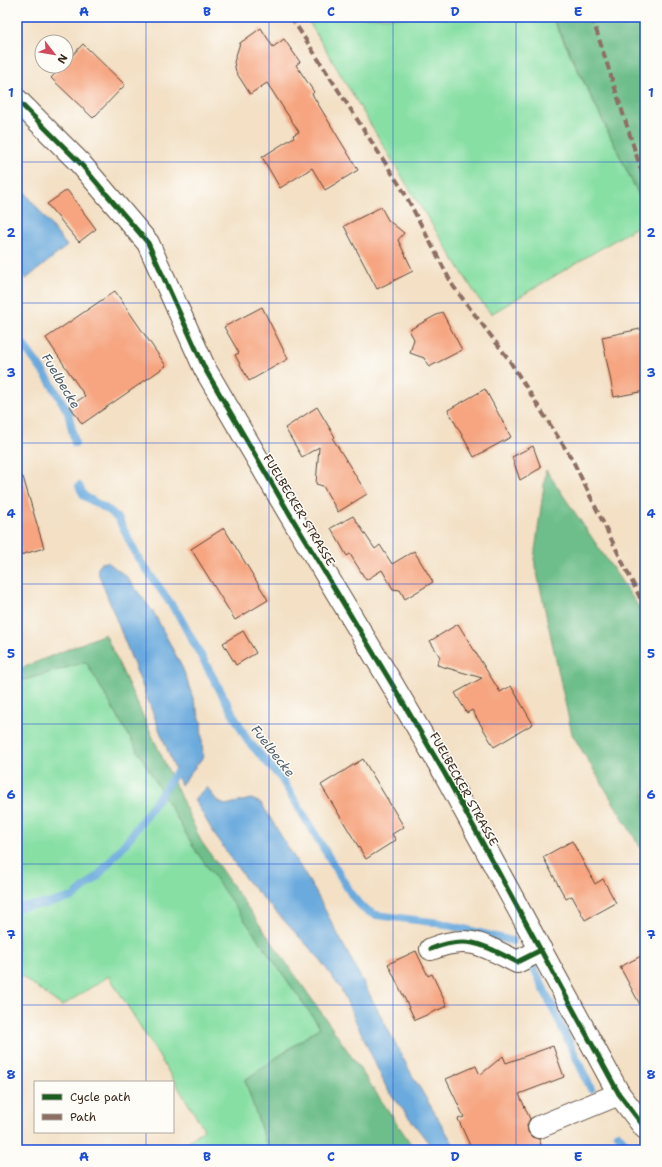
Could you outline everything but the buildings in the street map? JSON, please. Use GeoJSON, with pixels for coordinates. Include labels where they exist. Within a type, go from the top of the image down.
{"type":"FeatureCollection","features":[{"type":"Feature","properties":{"kind":"street","name":"FUELBECKER STRASSE"},"geometry":{"type":"LineString","coordinates":[[17,100],[80,163],[148,243],[205,369],[444,774],[619,1094],[645,1128]]}},
{"type":"Feature","properties":{"kind":"street"},"geometry":{"type":"LineString","coordinates":[[431,949],[447,943],[467,941],[488,947],[516,962],[541,950]]}},
{"type":"Feature","properties":{"kind":"street"},"geometry":{"type":"LineString","coordinates":[[539,1127],[619,1094]]}},
{"type":"Feature","properties":{"kind":"green space"},"geometry":{"type":"Polygon","coordinates":[[[306,17],[552,17],[645,208],[645,222],[491,314],[478,298],[404,180],[306,17]]]}},
{"type":"Feature","properties":{"kind":"green space"},"geometry":{"type":"Polygon","coordinates":[[[552,17],[645,17],[645,208],[561,34],[552,17]]]}},
{"type":"Feature","properties":{"kind":"green space"},"geometry":{"type":"Polygon","coordinates":[[[546,470],[645,616],[645,855],[572,734],[534,559],[546,470]]]}},
{"type":"Feature","properties":{"kind":"green space"},"geometry":{"type":"Polygon","coordinates":[[[105,634],[201,841],[330,1025],[415,1150],[268,1150],[245,1080],[320,1027],[196,851],[86,662],[17,682],[17,670],[105,634]]]}},
{"type":"Feature","properties":{"kind":"green space"},"geometry":{"type":"Polygon","coordinates":[[[86,662],[196,851],[320,1027],[245,1080],[268,1150],[178,1150],[204,1129],[109,976],[62,1006],[17,973],[17,682],[86,662]]]}},
{"type":"Feature","properties":{"kind":"water"},"geometry":{"type":"Polygon","coordinates":[[[17,182],[67,246],[26,279],[17,268],[17,182]]]}},
{"type":"Feature","properties":{"kind":"water"},"geometry":{"type":"Polygon","coordinates":[[[107,562],[126,576],[154,613],[183,669],[201,721],[203,757],[181,785],[97,570],[101,563],[107,562]]]}},
{"type":"Feature","properties":{"kind":"water"},"geometry":{"type":"Polygon","coordinates":[[[207,787],[217,801],[225,805],[251,799],[261,803],[315,891],[412,1075],[457,1150],[434,1150],[387,1089],[341,989],[318,957],[247,881],[216,837],[194,799],[207,787]]]}},
{"type":"Feature","properties":{"kind":"waterway","name":"Fuelbecke"},"geometry":{"type":"LineString","coordinates":[[17,336],[49,380],[68,412],[75,443]]}},
{"type":"Feature","properties":{"kind":"waterway","name":"Fuelbecke"},"geometry":{"type":"LineString","coordinates":[[79,486],[84,496],[110,511],[119,520],[138,558],[178,614],[248,741],[281,778],[353,897],[365,910],[376,915],[440,923],[512,941]]}},
{"type":"Feature","properties":{"kind":"waterway"},"geometry":{"type":"LineString","coordinates":[[17,907],[46,904],[73,897],[97,877],[128,840],[176,773]]}},
{"type":"Feature","properties":{"kind":"waterway","name":"Fuelbecke"},"geometry":{"type":"LineString","coordinates":[[532,964],[591,1089]]}},
{"type":"Feature","properties":{"kind":"waterway","name":"Fuelbecke"},"geometry":{"type":"LineString","coordinates":[[618,1134],[631,1150]]}},
{"type":"Feature","properties":{"kind":"marked path"},"geometry":{"type":"LineString","coordinates":[[291,17],[404,192],[453,286],[507,357],[572,459],[645,608]]}},
{"type":"Feature","properties":{"kind":"marked path"},"geometry":{"type":"LineString","coordinates":[[592,17],[645,182]]}},
{"type":"Feature","properties":{"kind":"cycle path"},"geometry":{"type":"LineString","coordinates":[[17,100],[80,163],[148,243],[205,369],[445,774],[619,1094],[645,1128]]}},
{"type":"Feature","properties":{"kind":"cycle path"},"geometry":{"type":"LineString","coordinates":[[431,949],[455,942],[466,942],[485,946],[517,962],[541,950]]}}]}
